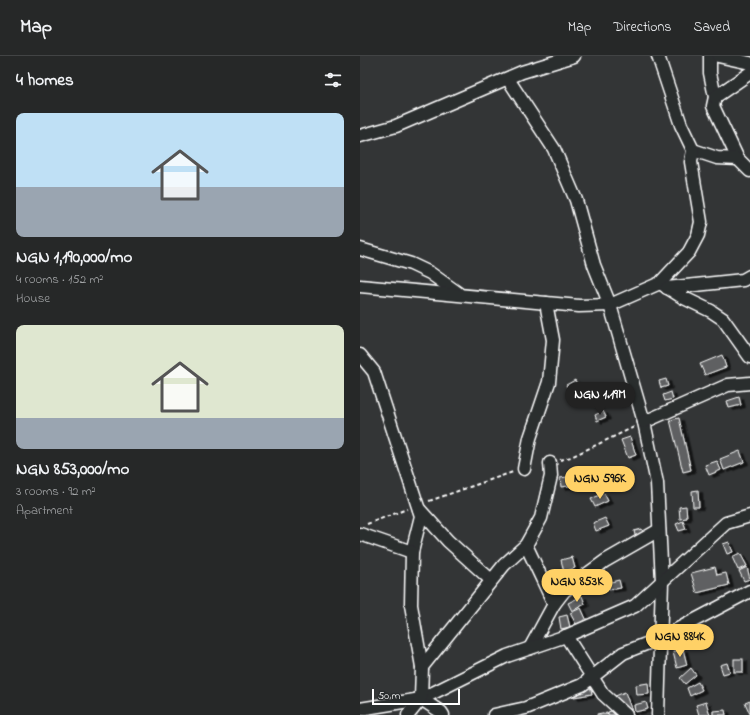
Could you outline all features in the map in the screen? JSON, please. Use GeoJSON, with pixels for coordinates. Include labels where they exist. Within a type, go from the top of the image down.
{"type":"FeatureCollection","features":[{"type":"Feature","properties":{"kind":"street"},"geometry":{"type":"LineString","coordinates":[[360,136],[396,126],[508,79],[574,56]]}},
{"type":"Feature","properties":{"kind":"street"},"geometry":{"type":"LineString","coordinates":[[658,56],[681,124],[693,150],[691,162],[700,222],[698,235],[689,252],[664,286]]}},
{"type":"Feature","properties":{"kind":"street"},"geometry":{"type":"LineString","coordinates":[[710,56],[710,73],[715,97],[713,106],[738,159],[750,171]]}},
{"type":"Feature","properties":{"kind":"street"},"geometry":{"type":"LineString","coordinates":[[718,56],[750,63]]}},
{"type":"Feature","properties":{"kind":"street"},"geometry":{"type":"LineString","coordinates":[[715,97],[750,73]]}},
{"type":"Feature","properties":{"kind":"street"},"geometry":{"type":"LineString","coordinates":[[508,79],[554,149],[576,200],[594,264],[610,305],[644,422],[657,483],[660,530],[662,581],[658,715]]}},
{"type":"Feature","properties":{"kind":"street"},"geometry":{"type":"LineString","coordinates":[[693,150],[717,158],[738,159]]}},
{"type":"Feature","properties":{"kind":"street"},"geometry":{"type":"LineString","coordinates":[[360,249],[411,264],[430,273],[459,294]]}},
{"type":"Feature","properties":{"kind":"street"},"geometry":{"type":"LineString","coordinates":[[360,286],[579,306],[610,305],[664,286],[735,281],[750,276]]}},
{"type":"Feature","properties":{"kind":"street"},"geometry":{"type":"LineString","coordinates":[[664,286],[723,319],[750,357]]}},
{"type":"Feature","properties":{"kind":"street"},"geometry":{"type":"LineString","coordinates":[[524,469],[530,438],[549,382],[553,340],[546,303]]}},
{"type":"Feature","properties":{"kind":"street"},"geometry":{"type":"LineString","coordinates":[[360,355],[374,372],[421,516],[412,552],[411,605],[422,667],[421,699],[408,715]]}},
{"type":"Feature","properties":{"kind":"street"},"geometry":{"type":"LineString","coordinates":[[644,422],[728,384],[750,383]]}},
{"type":"Feature","properties":{"kind":"street"},"geometry":{"type":"LineString","coordinates":[[422,667],[491,580],[504,565],[526,545],[541,518],[551,476],[550,464]]}},
{"type":"Feature","properties":{"kind":"street"},"geometry":{"type":"LineString","coordinates":[[419,507],[448,542],[491,580]]}},
{"type":"Feature","properties":{"kind":"street"},"geometry":{"type":"LineString","coordinates":[[360,709],[421,699],[507,656],[566,636],[635,606],[726,523],[750,516]]}},
{"type":"Feature","properties":{"kind":"street"},"geometry":{"type":"LineString","coordinates":[[530,648],[554,604],[564,591],[605,561],[660,530]]}},
{"type":"Feature","properties":{"kind":"street"},"geometry":{"type":"LineString","coordinates":[[360,534],[412,552]]}},
{"type":"Feature","properties":{"kind":"street"},"geometry":{"type":"LineString","coordinates":[[526,545],[554,604]]}},
{"type":"Feature","properties":{"kind":"street"},"geometry":{"type":"LineString","coordinates":[[494,715],[529,712],[582,685],[623,653],[661,638],[750,591]]}},
{"type":"Feature","properties":{"kind":"street"},"geometry":{"type":"LineString","coordinates":[[566,636],[603,694],[626,715]]}},
{"type":"Feature","properties":{"kind":"street"},"geometry":{"type":"LineString","coordinates":[[421,699],[441,712],[443,715]]}},
{"type":"Feature","properties":{"kind":"path"},"geometry":{"type":"LineString","coordinates":[[550,464],[571,457],[644,422]]}},
{"type":"Feature","properties":{"kind":"path"},"geometry":{"type":"LineString","coordinates":[[360,527],[524,469]]}},
{"type":"Feature","properties":{"kind":"building"},"geometry":{"type":"Polygon","coordinates":[[[722,355],[726,367],[705,375],[700,364],[722,355]]]}},
{"type":"Feature","properties":{"kind":"building"},"geometry":{"type":"Polygon","coordinates":[[[666,379],[668,386],[661,388],[659,381],[666,379]]]}},
{"type":"Feature","properties":{"kind":"building"},"geometry":{"type":"Polygon","coordinates":[[[575,380],[579,388],[570,393],[566,385],[575,380]]]}},
{"type":"Feature","properties":{"kind":"building"},"geometry":{"type":"Polygon","coordinates":[[[671,392],[673,399],[665,401],[663,395],[671,392]]]}},
{"type":"Feature","properties":{"kind":"building"},"geometry":{"type":"Polygon","coordinates":[[[739,397],[741,405],[729,408],[727,401],[739,397]]]}},
{"type":"Feature","properties":{"kind":"building"},"geometry":{"type":"Polygon","coordinates":[[[603,411],[606,417],[597,421],[595,415],[603,411]]]}},
{"type":"Feature","properties":{"kind":"building"},"geometry":{"type":"Polygon","coordinates":[[[679,418],[691,470],[683,472],[670,420],[679,418]]]}},
{"type":"Feature","properties":{"kind":"building"},"geometry":{"type":"Polygon","coordinates":[[[630,437],[636,455],[628,458],[621,440],[630,437]]]}},
{"type":"Feature","properties":{"kind":"building"},"geometry":{"type":"Polygon","coordinates":[[[740,451],[744,462],[724,470],[720,459],[740,451]]]}},
{"type":"Feature","properties":{"kind":"building"},"geometry":{"type":"Polygon","coordinates":[[[717,461],[721,470],[709,475],[705,465],[717,461]]]}},
{"type":"Feature","properties":{"kind":"building"},"geometry":{"type":"Polygon","coordinates":[[[584,469],[585,481],[578,481],[577,470],[584,469]]]}},
{"type":"Feature","properties":{"kind":"building"},"geometry":{"type":"Polygon","coordinates":[[[575,476],[576,485],[561,487],[560,478],[575,476]]]}},
{"type":"Feature","properties":{"kind":"building"},"geometry":{"type":"Polygon","coordinates":[[[612,478],[615,485],[606,488],[604,481],[612,478]]]}},
{"type":"Feature","properties":{"kind":"building"},"geometry":{"type":"Polygon","coordinates":[[[698,490],[699,507],[693,507],[692,491],[698,490]]]}},
{"type":"Feature","properties":{"kind":"building"},"geometry":{"type":"Polygon","coordinates":[[[604,493],[608,501],[595,507],[591,499],[604,493]]]}},
{"type":"Feature","properties":{"kind":"building"},"geometry":{"type":"Polygon","coordinates":[[[686,506],[687,518],[680,519],[679,507],[686,506]]]}},
{"type":"Feature","properties":{"kind":"building"},"geometry":{"type":"Polygon","coordinates":[[[605,518],[609,526],[596,531],[593,523],[605,518]]]}},
{"type":"Feature","properties":{"kind":"building"},"geometry":{"type":"Polygon","coordinates":[[[683,521],[686,529],[679,531],[676,524],[683,521]]]}},
{"type":"Feature","properties":{"kind":"building"},"geometry":{"type":"Polygon","coordinates":[[[642,529],[644,537],[636,539],[634,531],[642,529]]]}},
{"type":"Feature","properties":{"kind":"building"},"geometry":{"type":"Polygon","coordinates":[[[729,542],[733,552],[727,554],[723,544],[729,542]]]}},
{"type":"Feature","properties":{"kind":"building"},"geometry":{"type":"Polygon","coordinates":[[[740,553],[747,566],[738,570],[732,557],[740,553]]]}},
{"type":"Feature","properties":{"kind":"building"},"geometry":{"type":"Polygon","coordinates":[[[572,557],[575,568],[564,572],[561,560],[572,557]]]}},
{"type":"Feature","properties":{"kind":"building"},"geometry":{"type":"Polygon","coordinates":[[[715,567],[717,575],[726,573],[729,585],[697,593],[691,573],[715,567]]]}},
{"type":"Feature","properties":{"kind":"building"},"geometry":{"type":"Polygon","coordinates":[[[747,567],[750,579],[744,581],[739,571],[747,567]]]}},
{"type":"Feature","properties":{"kind":"building"},"geometry":{"type":"Polygon","coordinates":[[[619,580],[621,588],[609,590],[607,583],[619,580]]]}},
{"type":"Feature","properties":{"kind":"building"},"geometry":{"type":"Polygon","coordinates":[[[582,596],[585,604],[572,611],[568,603],[582,596]]]}},
{"type":"Feature","properties":{"kind":"building"},"geometry":{"type":"Polygon","coordinates":[[[581,608],[587,621],[577,626],[570,613],[581,608]]]}},
{"type":"Feature","properties":{"kind":"building"},"geometry":{"type":"Polygon","coordinates":[[[567,615],[570,627],[561,629],[559,617],[567,615]]]}},
{"type":"Feature","properties":{"kind":"building"},"geometry":{"type":"Polygon","coordinates":[[[683,649],[687,665],[677,668],[673,652],[683,649]]]}},
{"type":"Feature","properties":{"kind":"building"},"geometry":{"type":"Polygon","coordinates":[[[734,659],[743,659],[743,672],[734,672],[734,659]]]}},
{"type":"Feature","properties":{"kind":"building"},"geometry":{"type":"Polygon","coordinates":[[[727,663],[730,672],[723,674],[720,665],[727,663]]]}},
{"type":"Feature","properties":{"kind":"building"},"geometry":{"type":"Polygon","coordinates":[[[691,668],[696,675],[685,684],[680,678],[691,668]]]}},
{"type":"Feature","properties":{"kind":"building"},"geometry":{"type":"Polygon","coordinates":[[[698,682],[702,690],[690,696],[687,688],[698,682]]]}},
{"type":"Feature","properties":{"kind":"building"},"geometry":{"type":"Polygon","coordinates":[[[648,683],[649,694],[637,695],[636,685],[648,683]]]}},
{"type":"Feature","properties":{"kind":"building"},"geometry":{"type":"Polygon","coordinates":[[[590,685],[592,694],[574,697],[572,689],[590,685]]]}},
{"type":"Feature","properties":{"kind":"building"},"geometry":{"type":"Polygon","coordinates":[[[625,692],[633,714],[630,715],[613,697],[625,692]]]}},
{"type":"Feature","properties":{"kind":"building"},"geometry":{"type":"Polygon","coordinates":[[[750,701],[750,714],[745,703],[750,701]]]}},
{"type":"Feature","properties":{"kind":"building"},"geometry":{"type":"Polygon","coordinates":[[[646,702],[648,709],[635,712],[634,705],[646,702]]]}},
{"type":"Feature","properties":{"kind":"building"},"geometry":{"type":"Polygon","coordinates":[[[706,702],[710,715],[699,715],[696,705],[706,702]]]}},
{"type":"Feature","properties":{"kind":"building"},"geometry":{"type":"Polygon","coordinates":[[[618,709],[619,715],[608,715],[608,712],[618,709]]]}},
{"type":"Feature","properties":{"kind":"building"},"geometry":{"type":"Polygon","coordinates":[[[725,710],[726,715],[713,715],[713,711],[725,710]]]}},
{"type":"Feature","properties":{"kind":"building"},"geometry":{"type":"Polygon","coordinates":[[[607,712],[608,715],[597,715],[597,714],[607,712]]]}}]}
